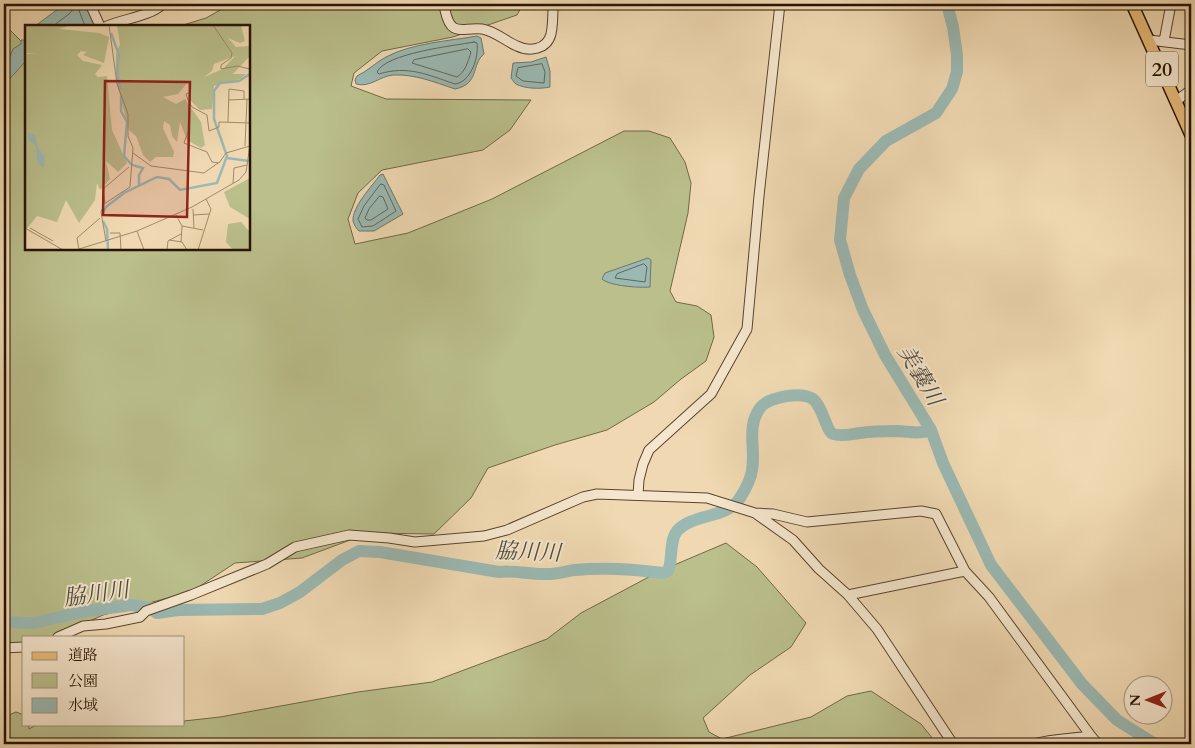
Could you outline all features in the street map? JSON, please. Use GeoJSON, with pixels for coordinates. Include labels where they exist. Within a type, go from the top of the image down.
{"type":"FeatureCollection","features":[{"type":"Feature","properties":{"kind":"main road","name":"20"},"geometry":{"type":"LineString","coordinates":[[1132,4],[1191,135]]}},
{"type":"Feature","properties":{"kind":"street"},"geometry":{"type":"LineString","coordinates":[[90,4],[100,25]]}},
{"type":"Feature","properties":{"kind":"street"},"geometry":{"type":"LineString","coordinates":[[110,25],[128,18],[148,14],[163,4]]}},
{"type":"Feature","properties":{"kind":"street"},"geometry":{"type":"LineString","coordinates":[[445,10],[448,22],[452,27],[461,30],[483,29],[494,33],[517,47],[536,50],[545,45],[551,36],[553,4]]}},
{"type":"Feature","properties":{"kind":"street"},"geometry":{"type":"LineString","coordinates":[[638,495],[639,480],[649,450],[711,394],[746,329],[780,4]]}},
{"type":"Feature","properties":{"kind":"street"},"geometry":{"type":"LineString","coordinates":[[1164,41],[1171,4]]}},
{"type":"Feature","properties":{"kind":"street"},"geometry":{"type":"LineString","coordinates":[[1149,40],[1191,44]]}},
{"type":"Feature","properties":{"kind":"street"},"geometry":{"type":"LineString","coordinates":[[1176,101],[1191,90]]}},
{"type":"Feature","properties":{"kind":"street"},"geometry":{"type":"LineString","coordinates":[[60,636],[83,626],[106,624],[140,617],[146,611],[267,564],[295,547],[349,535],[415,542],[484,536],[507,530],[583,497],[597,494],[694,497],[714,500],[755,513],[773,514],[807,522],[921,512],[936,514],[965,571],[989,596],[1091,736],[1096,742],[1101,744]]}},
{"type":"Feature","properties":{"kind":"street"},"geometry":{"type":"LineString","coordinates":[[755,513],[792,540],[819,569],[848,595],[877,629],[952,744]]}},
{"type":"Feature","properties":{"kind":"street"},"geometry":{"type":"LineString","coordinates":[[848,595],[965,571]]}},
{"type":"Feature","properties":{"kind":"street"},"geometry":{"type":"LineString","coordinates":[[4,648],[22,647]]}},
{"type":"Feature","properties":{"kind":"street"},"geometry":{"type":"LineString","coordinates":[[1034,744],[1056,739],[1075,739],[1091,736]]}},
{"type":"Feature","properties":{"kind":"green space"},"geometry":{"type":"Polygon","coordinates":[[[231,4],[523,4],[517,15],[453,37],[382,51],[354,73],[351,86],[386,99],[531,100],[510,130],[483,150],[382,170],[358,193],[348,219],[355,244],[408,233],[492,199],[624,131],[649,131],[670,138],[685,162],[691,183],[688,213],[670,291],[676,302],[697,306],[711,315],[714,337],[706,361],[654,402],[607,430],[555,445],[488,468],[471,498],[434,534],[369,533],[302,558],[235,563],[191,592],[103,615],[57,636],[22,636],[22,643],[4,647],[4,17],[7,27],[25,45],[25,250],[250,250],[250,25],[183,25],[206,18],[231,4]]]}},
{"type":"Feature","properties":{"kind":"green space"},"geometry":{"type":"Polygon","coordinates":[[[726,543],[757,567],[806,623],[791,647],[750,675],[703,718],[709,732],[722,739],[811,717],[847,696],[871,691],[921,724],[937,744],[4,744],[4,717],[16,712],[22,714],[22,726],[29,726],[29,729],[34,726],[185,726],[185,721],[220,717],[358,692],[432,682],[547,639],[581,613],[660,571],[726,543]]]}},
{"type":"Feature","properties":{"kind":"water"},"geometry":{"type":"Polygon","coordinates":[[[65,4],[88,4],[97,25],[36,25],[65,4]]]}},
{"type":"Feature","properties":{"kind":"water"},"geometry":{"type":"Polygon","coordinates":[[[477,36],[481,38],[484,54],[480,58],[472,78],[463,86],[455,89],[424,79],[401,75],[388,76],[361,85],[356,84],[357,76],[396,52],[443,41],[477,36]]]}},
{"type":"Feature","properties":{"kind":"water"},"geometry":{"type":"Polygon","coordinates":[[[21,40],[25,40],[25,62],[4,85],[4,66],[13,49],[21,44],[21,40]]]}},
{"type":"Feature","properties":{"kind":"water"},"geometry":{"type":"Polygon","coordinates":[[[546,57],[550,71],[550,87],[524,87],[515,84],[511,78],[513,63],[531,62],[546,57]]]}},
{"type":"Feature","properties":{"kind":"water"},"geometry":{"type":"Polygon","coordinates":[[[383,174],[403,214],[374,231],[359,231],[353,221],[356,209],[380,175],[383,174]]]}},
{"type":"Feature","properties":{"kind":"water"},"geometry":{"type":"Polygon","coordinates":[[[648,258],[651,260],[650,287],[618,285],[602,279],[605,273],[648,258]]]}},
{"type":"Feature","properties":{"kind":"waterway","name":"美嚢川"},"geometry":{"type":"LineString","coordinates":[[947,4],[957,55],[957,72],[952,89],[936,113],[886,141],[859,169],[844,198],[840,240],[863,310],[885,355],[931,430],[943,463],[991,565],[1082,684],[1117,720],[1155,744]]}},
{"type":"Feature","properties":{"kind":"waterway","name":"脇川川"},"geometry":{"type":"LineString","coordinates":[[4,622],[33,623],[87,611],[131,605],[150,608],[157,613],[178,610],[262,609],[280,603],[300,592],[342,560],[359,551],[380,552],[499,572],[555,574],[575,570],[608,569],[663,573],[668,571],[673,540],[677,531],[692,521],[719,513],[734,505],[748,485],[753,462],[753,423],[764,404],[777,398],[793,395],[801,395],[813,399],[819,407],[828,428],[836,435],[879,431],[918,432],[931,430]]}}]}
